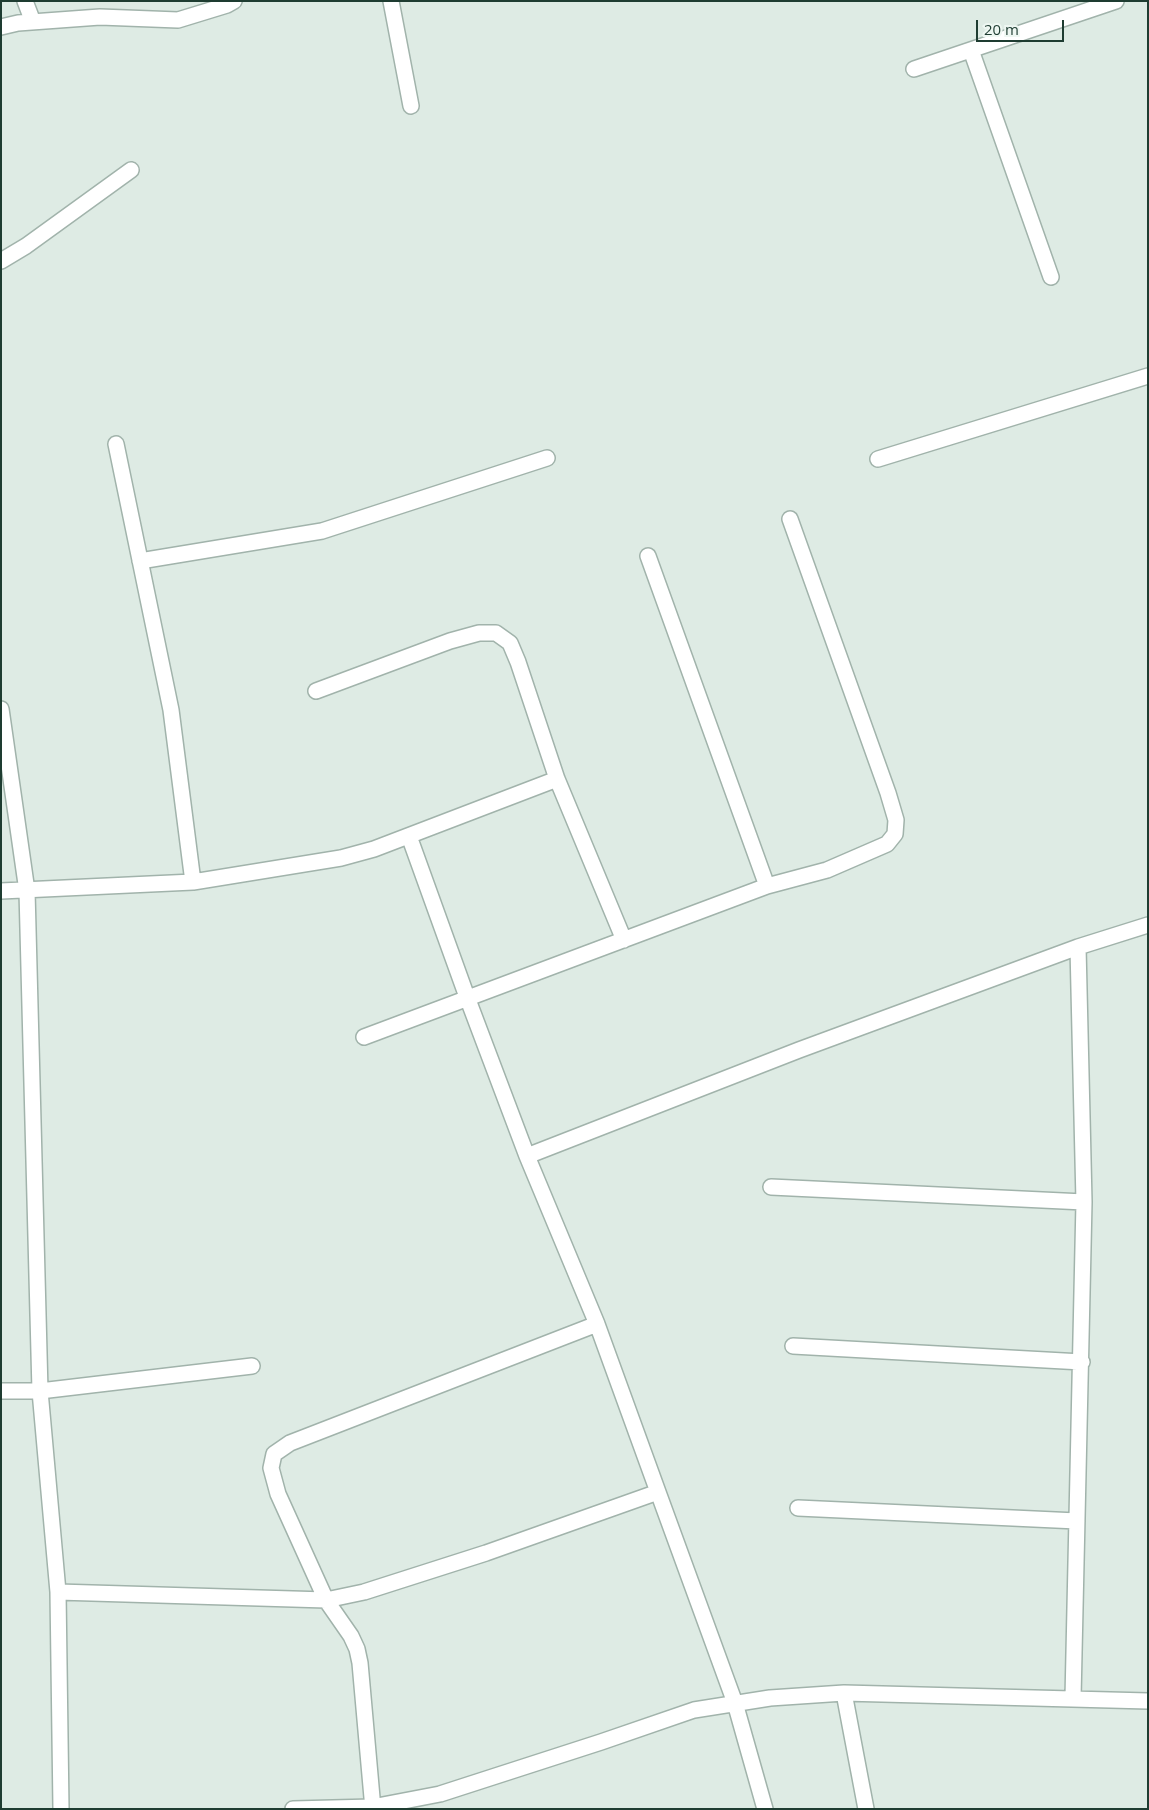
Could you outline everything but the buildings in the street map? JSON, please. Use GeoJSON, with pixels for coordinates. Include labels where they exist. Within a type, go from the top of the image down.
{"type":"FeatureCollection","features":[{"type":"Feature","properties":{"kind":"street"},"geometry":{"type":"LineString","coordinates":[[25,1],[33,22]]}},
{"type":"Feature","properties":{"kind":"street"},"geometry":{"type":"LineString","coordinates":[[1,27],[18,23],[100,17],[178,20],[227,5],[234,1]]}},
{"type":"Feature","properties":{"kind":"street"},"geometry":{"type":"LineString","coordinates":[[391,1],[411,106]]}},
{"type":"Feature","properties":{"kind":"street"},"geometry":{"type":"LineString","coordinates":[[914,68],[1116,1]]}},
{"type":"Feature","properties":{"kind":"street"},"geometry":{"type":"LineString","coordinates":[[970,50],[1051,277]]}},
{"type":"Feature","properties":{"kind":"street"},"geometry":{"type":"LineString","coordinates":[[1,261],[26,246],[131,170]]}},
{"type":"Feature","properties":{"kind":"street"},"geometry":{"type":"LineString","coordinates":[[878,459],[1148,376]]}},
{"type":"Feature","properties":{"kind":"street"},"geometry":{"type":"LineString","coordinates":[[116,444],[171,710],[193,882]]}},
{"type":"Feature","properties":{"kind":"street"},"geometry":{"type":"LineString","coordinates":[[140,561],[322,531],[547,458]]}},
{"type":"Feature","properties":{"kind":"street"},"geometry":{"type":"LineString","coordinates":[[364,1036],[767,886],[828,870],[887,844],[895,834],[896,820],[888,793],[790,519]]}},
{"type":"Feature","properties":{"kind":"street"},"geometry":{"type":"LineString","coordinates":[[648,556],[767,886]]}},
{"type":"Feature","properties":{"kind":"street"},"geometry":{"type":"LineString","coordinates":[[316,691],[450,641],[479,633],[496,633],[510,644],[518,662],[557,779],[624,940]]}},
{"type":"Feature","properties":{"kind":"street"},"geometry":{"type":"LineString","coordinates":[[1,709],[8,806],[27,891],[40,1390],[58,1592],[61,1809]]}},
{"type":"Feature","properties":{"kind":"street"},"geometry":{"type":"LineString","coordinates":[[1,891],[193,882],[341,858],[374,849],[557,779]]}},
{"type":"Feature","properties":{"kind":"street"},"geometry":{"type":"LineString","coordinates":[[409,836],[527,1156],[597,1324],[735,1703],[765,1809]]}},
{"type":"Feature","properties":{"kind":"street"},"geometry":{"type":"LineString","coordinates":[[527,1156],[799,1050],[1078,947],[1148,925]]}},
{"type":"Feature","properties":{"kind":"street"},"geometry":{"type":"LineString","coordinates":[[1073,1698],[1082,1362],[1084,1202],[1078,947]]}},
{"type":"Feature","properties":{"kind":"street"},"geometry":{"type":"LineString","coordinates":[[771,1187],[1084,1202]]}},
{"type":"Feature","properties":{"kind":"street"},"geometry":{"type":"LineString","coordinates":[[372,1808],[359,1656],[351,1636],[326,1600],[278,1494],[271,1468],[274,1454],[290,1444],[597,1324]]}},
{"type":"Feature","properties":{"kind":"street"},"geometry":{"type":"LineString","coordinates":[[793,1346],[1082,1362]]}},
{"type":"Feature","properties":{"kind":"street"},"geometry":{"type":"LineString","coordinates":[[1,1391],[40,1390],[252,1366]]}},
{"type":"Feature","properties":{"kind":"street"},"geometry":{"type":"LineString","coordinates":[[58,1592],[326,1600],[364,1592],[486,1553],[658,1492]]}},
{"type":"Feature","properties":{"kind":"street"},"geometry":{"type":"LineString","coordinates":[[798,1508],[1077,1521]]}},
{"type":"Feature","properties":{"kind":"street"},"geometry":{"type":"LineString","coordinates":[[844,1693],[866,1809]]}},
{"type":"Feature","properties":{"kind":"street"},"geometry":{"type":"LineString","coordinates":[[293,1809],[372,1808],[440,1794],[694,1710],[770,1698],[844,1693],[1148,1700]]}}]}
